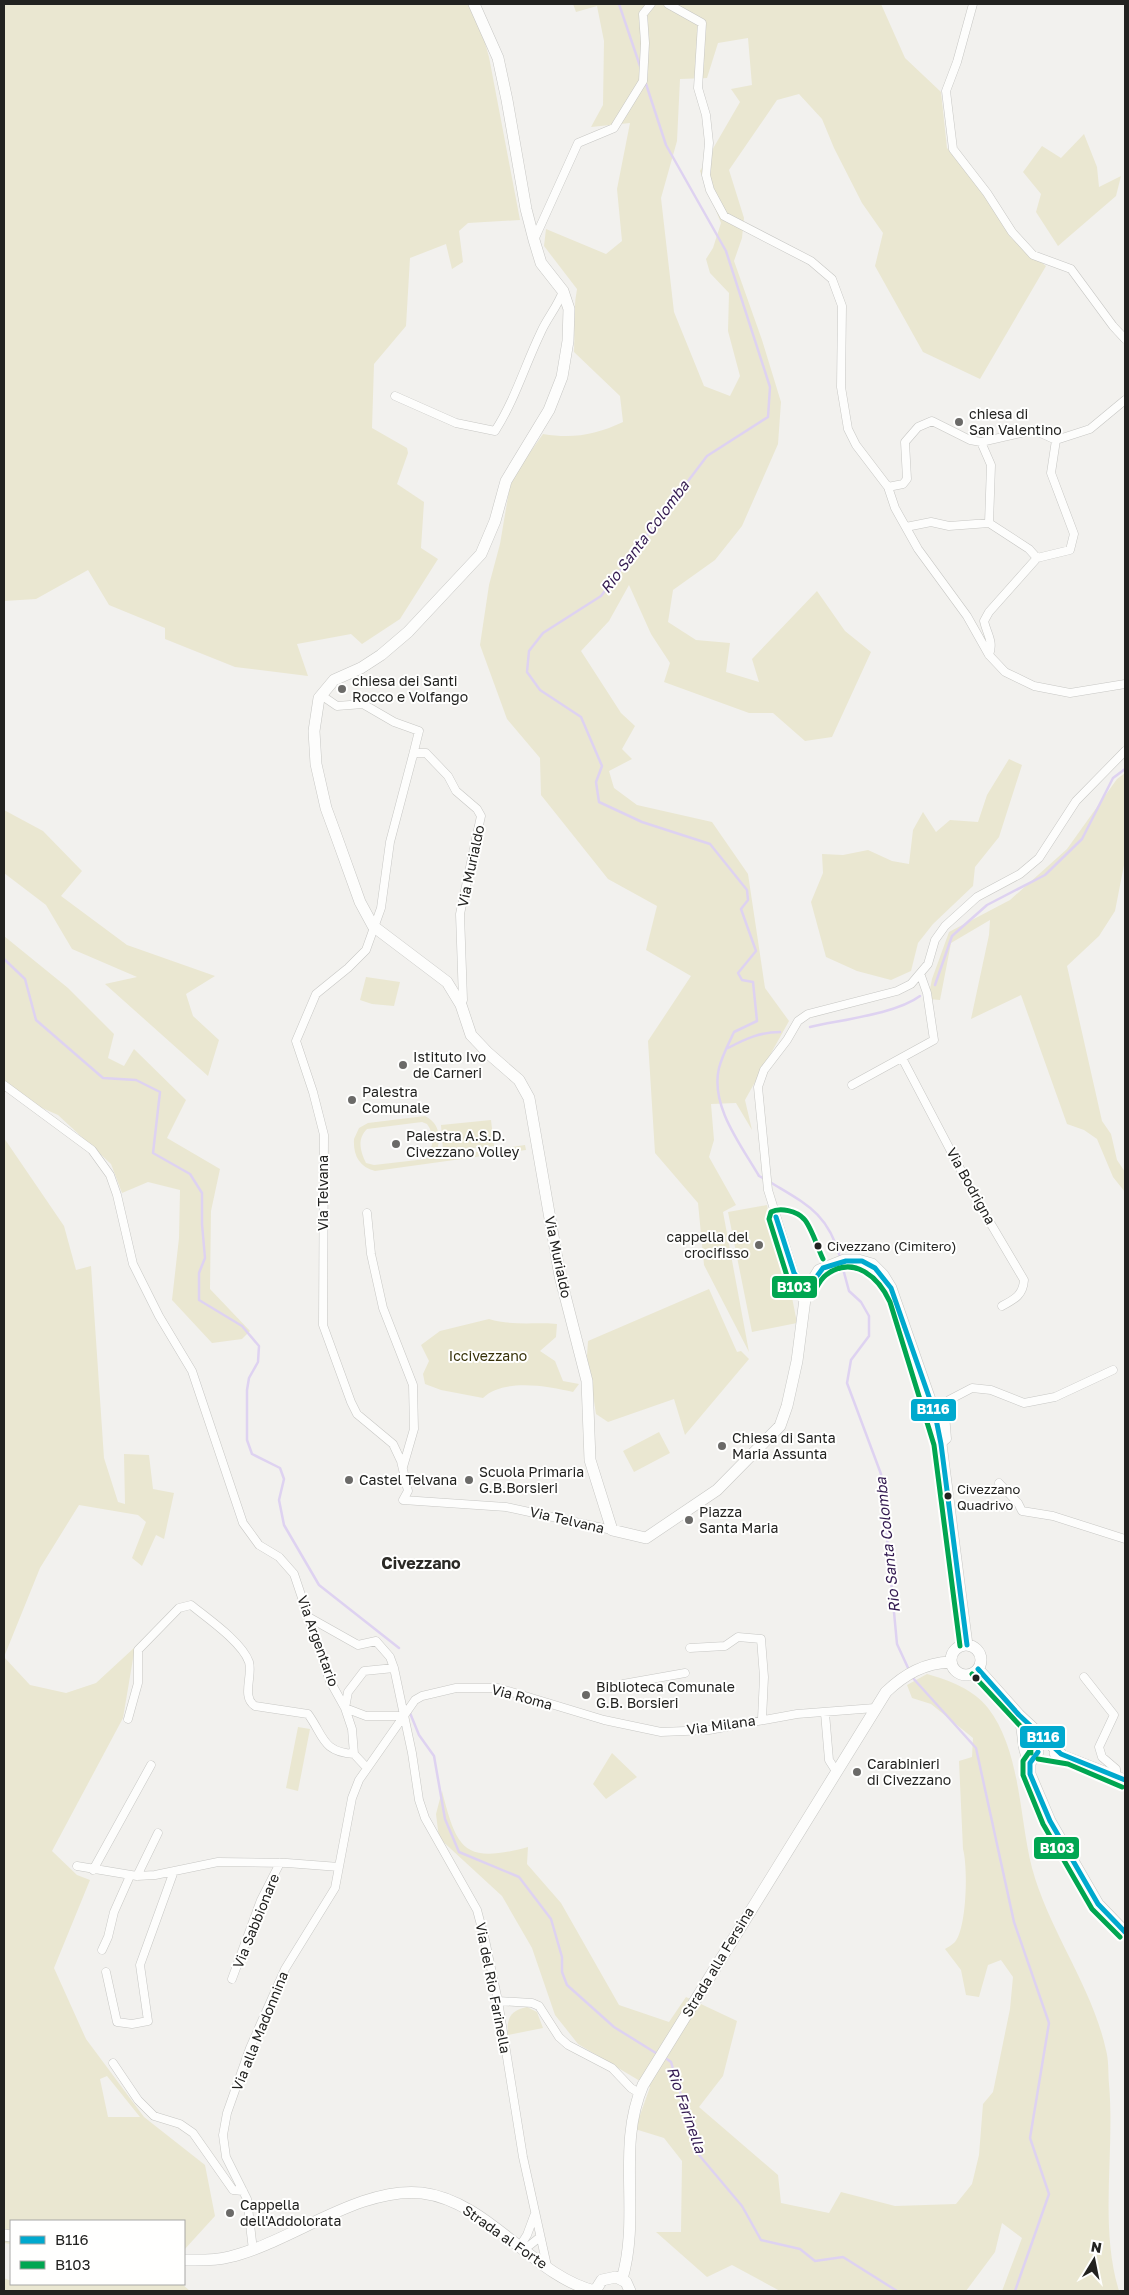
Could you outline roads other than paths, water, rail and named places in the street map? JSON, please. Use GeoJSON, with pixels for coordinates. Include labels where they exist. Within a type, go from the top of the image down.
{"type":"FeatureCollection","features":[{"type":"Feature","properties":{"kind":"street"},"geometry":{"type":"LineString","coordinates":[[373,926],[360,902],[326,808],[316,764],[314,731],[322,696],[334,680],[361,668],[381,655],[408,632],[481,554],[495,521],[506,480],[549,410],[562,377],[568,341],[570,309],[563,291],[541,263],[526,209],[498,58],[474,4]]}},
{"type":"Feature","properties":{"kind":"street"},"geometry":{"type":"LineString","coordinates":[[534,240],[578,143],[614,128],[642,81],[645,43],[643,14],[650,4]]}},
{"type":"Feature","properties":{"kind":"street"},"geometry":{"type":"LineString","coordinates":[[668,4],[702,23],[698,88],[706,115],[708,143],[706,175],[710,190],[724,216],[810,261],[832,279],[842,306],[841,387],[848,429],[856,446],[888,487],[895,508],[931,569],[967,616],[989,655],[1005,672],[1034,686],[1070,693],[1125,684]]}},
{"type":"Feature","properties":{"kind":"street"},"geometry":{"type":"LineString","coordinates":[[973,4],[957,62],[946,91],[953,149],[987,193],[1012,232],[1033,254],[1071,269],[1113,326],[1125,338]]}},
{"type":"Feature","properties":{"kind":"street"},"geometry":{"type":"LineString","coordinates":[[395,396],[456,423],[495,431],[523,377],[544,324],[563,291]]}},
{"type":"Feature","properties":{"kind":"street"},"geometry":{"type":"LineString","coordinates":[[888,487],[903,484],[907,479],[905,442],[918,427],[932,422],[970,440],[980,442],[1034,430],[1056,440],[1090,429],[1125,400]]}},
{"type":"Feature","properties":{"kind":"street"},"geometry":{"type":"LineString","coordinates":[[989,655],[992,646],[984,624],[984,618],[1037,558],[1070,550],[1074,534],[1051,473],[1056,440]]}},
{"type":"Feature","properties":{"kind":"street"},"geometry":{"type":"LineString","coordinates":[[980,442],[991,465],[989,523]]}},
{"type":"Feature","properties":{"kind":"street"},"geometry":{"type":"LineString","coordinates":[[906,527],[931,522],[949,526],[989,523],[1028,549],[1037,558]]}},
{"type":"Feature","properties":{"kind":"street","name":"Via Telvana"},"geometry":{"type":"LineString","coordinates":[[322,696],[337,706],[363,704],[394,722],[419,731],[390,842],[381,908],[366,950],[348,968],[316,994],[296,1041],[314,1092],[324,1135],[323,1325],[342,1380],[357,1414],[394,1444],[403,1467],[408,1490],[403,1500],[506,1507],[646,1538],[718,1490],[780,1426],[787,1406],[797,1361],[806,1291]]}},
{"type":"Feature","properties":{"kind":"street"},"geometry":{"type":"LineString","coordinates":[[967,1645],[941,1444],[935,1414],[891,1288],[883,1275],[872,1264],[858,1260],[844,1260],[824,1267],[819,1270],[806,1291],[794,1273],[768,1190],[758,1088],[764,1070],[787,1040],[798,1021],[808,1014],[897,991],[921,976],[928,964],[935,940],[945,926],[977,897],[1020,874],[1039,858],[1076,801],[1125,751]]}},
{"type":"Feature","properties":{"kind":"street","name":"Via Murialdo"},"geometry":{"type":"LineString","coordinates":[[413,755],[417,752],[426,753],[448,776],[456,791],[477,809],[481,816],[460,914],[463,1000],[461,1005]]}},
{"type":"Feature","properties":{"kind":"street","name":"Via Murialdo"},"geometry":{"type":"LineString","coordinates":[[373,926],[446,982],[461,1005],[471,1035],[488,1053],[519,1080],[529,1098],[560,1276],[587,1381],[590,1460],[612,1530]]}},
{"type":"Feature","properties":{"kind":"street"},"geometry":{"type":"LineString","coordinates":[[852,1085],[934,1040],[926,993],[921,976]]}},
{"type":"Feature","properties":{"kind":"street","name":"Via Bodrigna"},"geometry":{"type":"LineString","coordinates":[[902,1058],[975,1198],[1024,1280],[1023,1290],[1016,1298],[1002,1306]]}},
{"type":"Feature","properties":{"kind":"street","name":"Via Argentario"},"geometry":{"type":"LineString","coordinates":[[4,1086],[92,1150],[110,1175],[133,1264],[159,1316],[192,1372],[243,1523],[259,1545],[279,1557],[294,1574],[330,1681],[345,1708],[352,1729],[354,1754]]}},
{"type":"Feature","properties":{"kind":"street","name":"Via Telvana"},"geometry":{"type":"LineString","coordinates":[[367,1213],[371,1254],[383,1308],[413,1385],[414,1429],[403,1467]]}},
{"type":"Feature","properties":{"kind":"street"},"geometry":{"type":"LineString","coordinates":[[941,1444],[947,1439],[945,1414],[949,1400],[972,1388],[991,1390],[1024,1403],[1055,1397],[1113,1370]]}},
{"type":"Feature","properties":{"kind":"street"},"geometry":{"type":"LineString","coordinates":[[999,1483],[1018,1503],[1022,1511],[1052,1516],[1125,1539]]}},
{"type":"Feature","properties":{"kind":"street"},"geometry":{"type":"LineString","coordinates":[[128,1719],[138,1683],[138,1650],[178,1608],[191,1605],[243,1651],[249,1663],[247,1698],[250,1703],[255,1706],[308,1714],[315,1724],[318,1733],[330,1748],[354,1754],[367,1768]]}},
{"type":"Feature","properties":{"kind":"street"},"geometry":{"type":"LineString","coordinates":[[310,1618],[358,1645],[376,1641],[390,1657],[394,1668],[364,1671],[348,1692],[345,1708],[366,1716],[403,1716]]}},
{"type":"Feature","properties":{"kind":"street"},"geometry":{"type":"LineString","coordinates":[[690,1648],[725,1646],[738,1637],[760,1639],[764,1677],[762,1719]]}},
{"type":"Feature","properties":{"kind":"street"},"geometry":{"type":"LineString","coordinates":[[967,1645],[974,1647],[980,1653],[981,1662],[978,1669],[966,1675],[959,1673],[945,1663],[954,1650],[967,1645]]}},
{"type":"Feature","properties":{"kind":"street","name":"Strada alla Fersina"},"geometry":{"type":"LineString","coordinates":[[622,2279],[630,2242],[630,2138],[639,2093],[650,2072],[874,1708],[886,1692],[904,1676],[926,1666],[945,1663]]}},
{"type":"Feature","properties":{"kind":"street","name":"Via del Rio Farinella"},"geometry":{"type":"LineString","coordinates":[[394,1668],[412,1753],[419,1800],[425,1818],[477,1910],[498,2001],[534,2214],[547,2266]]}},
{"type":"Feature","properties":{"kind":"street"},"geometry":{"type":"LineString","coordinates":[[978,1669],[1019,1715],[1061,1754]]}},
{"type":"Feature","properties":{"kind":"street"},"geometry":{"type":"LineString","coordinates":[[623,1684],[685,1673]]}},
{"type":"Feature","properties":{"kind":"street"},"geometry":{"type":"LineString","coordinates":[[1084,1677],[1114,1716],[1099,1747],[1102,1757],[1116,1769],[1120,1778]]}},
{"type":"Feature","properties":{"kind":"street","name":"Via Roma"},"geometry":{"type":"LineString","coordinates":[[403,1716],[415,1700],[422,1696],[456,1688],[498,1688],[590,1716]]}},
{"type":"Feature","properties":{"kind":"street","name":"Via Milana"},"geometry":{"type":"LineString","coordinates":[[590,1716],[661,1732],[709,1730],[797,1714],[874,1708]]}},
{"type":"Feature","properties":{"kind":"street"},"geometry":{"type":"LineString","coordinates":[[824,1713],[829,1760],[836,1771]]}},
{"type":"Feature","properties":{"kind":"street"},"geometry":{"type":"LineString","coordinates":[[1019,1715],[1024,1737],[1025,1754],[1030,1763],[1032,1783],[1050,1821],[1098,1904],[1125,1932]]}},
{"type":"Feature","properties":{"kind":"street","name":"Via alla Madonnina"},"geometry":{"type":"LineString","coordinates":[[253,2250],[247,2199],[226,2157],[223,2135],[227,2113],[250,2048],[285,1969],[335,1888],[352,1798],[367,1768],[403,1716]]}},
{"type":"Feature","properties":{"kind":"street"},"geometry":{"type":"LineString","coordinates":[[1030,1763],[1038,1752],[1036,1737],[1031,1727]]}},
{"type":"Feature","properties":{"kind":"street"},"geometry":{"type":"LineString","coordinates":[[1024,1737],[1038,1752]]}},
{"type":"Feature","properties":{"kind":"street"},"geometry":{"type":"LineString","coordinates":[[1038,1752],[1046,1751],[1061,1754],[1120,1778]]}},
{"type":"Feature","properties":{"kind":"street"},"geometry":{"type":"LineString","coordinates":[[93,1870],[151,1765]]}},
{"type":"Feature","properties":{"kind":"street"},"geometry":{"type":"LineString","coordinates":[[102,1950],[108,1937],[114,1912],[158,1833]]}},
{"type":"Feature","properties":{"kind":"street","name":"Via Sabbionare"},"geometry":{"type":"LineString","coordinates":[[77,1866],[133,1876],[174,1871],[218,1862],[280,1863],[339,1867]]}},
{"type":"Feature","properties":{"kind":"street","name":"Via Sabbionare"},"geometry":{"type":"LineString","coordinates":[[232,1979],[261,1900],[280,1863]]}},
{"type":"Feature","properties":{"kind":"street"},"geometry":{"type":"LineString","coordinates":[[106,1972],[117,2022],[132,2024],[148,2021],[140,1965],[174,1871]]}},
{"type":"Feature","properties":{"kind":"street"},"geometry":{"type":"LineString","coordinates":[[498,2001],[532,2002],[539,2006],[559,2037],[568,2045],[612,2068],[631,2088],[639,2093]]}},
{"type":"Feature","properties":{"kind":"street"},"geometry":{"type":"LineString","coordinates":[[113,2063],[144,2108],[154,2116],[188,2127],[233,2190],[242,2191]]}},
{"type":"Feature","properties":{"kind":"street","name":"Strada al Forte"},"geometry":{"type":"LineString","coordinates":[[185,2260],[210,2260],[253,2250],[367,2200],[391,2194],[421,2193],[446,2198],[470,2211],[572,2283],[595,2291]]}},
{"type":"Feature","properties":{"kind":"street","name":"Via del Rio Farinella"},"geometry":{"type":"LineString","coordinates":[[522,2248],[534,2214]]}},
{"type":"Feature","properties":{"kind":"street"},"geometry":{"type":"LineString","coordinates":[[522,2248],[540,2237]]}},
{"type":"Feature","properties":{"kind":"street"},"geometry":{"type":"LineString","coordinates":[[595,2291],[602,2280],[609,2277],[622,2279],[630,2291]]}},
{"type":"Feature","properties":{"kind":"waterway","name":"Rio Santa Colomba"},"geometry":{"type":"LineString","coordinates":[[619,4],[641,69]]}},
{"type":"Feature","properties":{"kind":"waterway","name":"Rio Santa Colomba"},"geometry":{"type":"LineString","coordinates":[[645,81],[666,145],[726,251],[770,387],[768,417],[707,456],[601,596],[543,633],[529,651],[527,672],[540,690],[581,717],[602,766],[596,782],[599,802],[642,822],[710,844],[747,890],[748,900],[741,909],[756,951],[738,973],[742,980],[753,982],[757,1021],[734,1032],[720,1063],[717,1082],[719,1097],[729,1125],[759,1176],[765,1179]]}},
{"type":"Feature","properties":{"kind":"waterway"},"geometry":{"type":"LineString","coordinates":[[935,985],[952,936],[987,905],[1045,875],[1082,839],[1113,778],[1125,769]]}},
{"type":"Feature","properties":{"kind":"waterway","name":"Rio Farinella"},"geometry":{"type":"LineString","coordinates":[[4,959],[25,979],[36,1020],[103,1078],[136,1080],[160,1092],[153,1153],[190,1174],[202,1193],[205,1258],[199,1273],[199,1300],[242,1326],[259,1346],[258,1362],[249,1378],[247,1390],[247,1440],[252,1454],[280,1468],[284,1479],[279,1500],[284,1525],[319,1585],[399,1648]]}},
{"type":"Feature","properties":{"kind":"waterway"},"geometry":{"type":"LineString","coordinates":[[810,1027],[883,1012],[910,1002],[920,996]]}},
{"type":"Feature","properties":{"kind":"waterway"},"geometry":{"type":"LineString","coordinates":[[728,1048],[753,1037],[766,1033],[780,1032]]}},
{"type":"Feature","properties":{"kind":"waterway","name":"Rio Santa Colomba"},"geometry":{"type":"LineString","coordinates":[[770,1182],[814,1211],[829,1230],[840,1257]]}},
{"type":"Feature","properties":{"kind":"waterway","name":"Rio Santa Colomba"},"geometry":{"type":"LineString","coordinates":[[842,1265],[849,1291],[861,1302],[869,1316],[869,1336],[851,1360],[847,1383],[881,1474],[897,1644],[909,1670]]}},
{"type":"Feature","properties":{"kind":"waterway","name":"Rio Santa Colomba"},"geometry":{"type":"LineString","coordinates":[[912,1677],[976,1748],[1014,1922],[1049,2023],[1030,2138],[1049,2194],[1015,2291]]}},
{"type":"Feature","properties":{"kind":"waterway","name":"Rio Farinella"},"geometry":{"type":"LineString","coordinates":[[410,1713],[419,1735],[434,1756],[445,1819],[459,1852],[519,1877],[551,1919],[562,1957],[562,1972],[567,1985],[614,2027],[659,2055]]}},
{"type":"Feature","properties":{"kind":"waterway","name":"Rio Farinella"},"geometry":{"type":"LineString","coordinates":[[664,2057],[671,2062],[699,2155],[742,2206],[761,2240],[800,2249],[815,2261],[843,2257],[897,2291]]}},
{"type":"Feature","properties":{"kind":"place","name":"chiesa di San Valentino"},"geometry":{"type":"Point","coordinates":[959,422]}},
{"type":"Feature","properties":{"kind":"place","name":"chiesa dei Santi Rocco e Volfango"},"geometry":{"type":"Point","coordinates":[342,689]}},
{"type":"Feature","properties":{"kind":"place","name":"Istituto Ivo de Carneri"},"geometry":{"type":"Point","coordinates":[403,1065]}},
{"type":"Feature","properties":{"kind":"place","name":"Palestra Comunale"},"geometry":{"type":"Point","coordinates":[352,1100]}},
{"type":"Feature","properties":{"kind":"place","name":"Palestra A.S.D. Civezzano Volley"},"geometry":{"type":"Point","coordinates":[396,1144]}},
{"type":"Feature","properties":{"kind":"place","name":"cappella del crocifisso"},"geometry":{"type":"Point","coordinates":[759,1245]}},
{"type":"Feature","properties":{"kind":"place","name":"Civezzano (Cimitero)"},"geometry":{"type":"Point","coordinates":[818,1246]}},
{"type":"Feature","properties":{"kind":"place","name":"Chiesa di Santa Maria Assunta"},"geometry":{"type":"Point","coordinates":[722,1446]}},
{"type":"Feature","properties":{"kind":"place","name":"Castel Telvana"},"geometry":{"type":"Point","coordinates":[349,1480]}},
{"type":"Feature","properties":{"kind":"place","name":"Scuola Primaria G.B.Borsieri"},"geometry":{"type":"Point","coordinates":[469,1480]}},
{"type":"Feature","properties":{"kind":"place","name":"Civezzano Quadrivo"},"geometry":{"type":"Point","coordinates":[948,1496]}},
{"type":"Feature","properties":{"kind":"place","name":"Piazza Santa Maria"},"geometry":{"type":"Point","coordinates":[689,1520]}},
{"type":"Feature","properties":{"kind":"place","name":"Biblioteca Comunale G.B. Borsieri"},"geometry":{"type":"Point","coordinates":[586,1695]}},
{"type":"Feature","properties":{"kind":"place","name":"Carabinieri di Civezzano"},"geometry":{"type":"Point","coordinates":[857,1772]}},
{"type":"Feature","properties":{"kind":"place","name":"Cappella dell'Addolorata"},"geometry":{"type":"Point","coordinates":[230,2213]}},
{"type":"Feature","properties":{"kind":"district","name":"Civezzano"},"geometry":{"type":"Point","coordinates":[421,1563]}},
{"type":"Feature","properties":{"kind":"park label","name":"Iccivezzano"},"geometry":{"type":"Point","coordinates":[488,1356]}}]}
